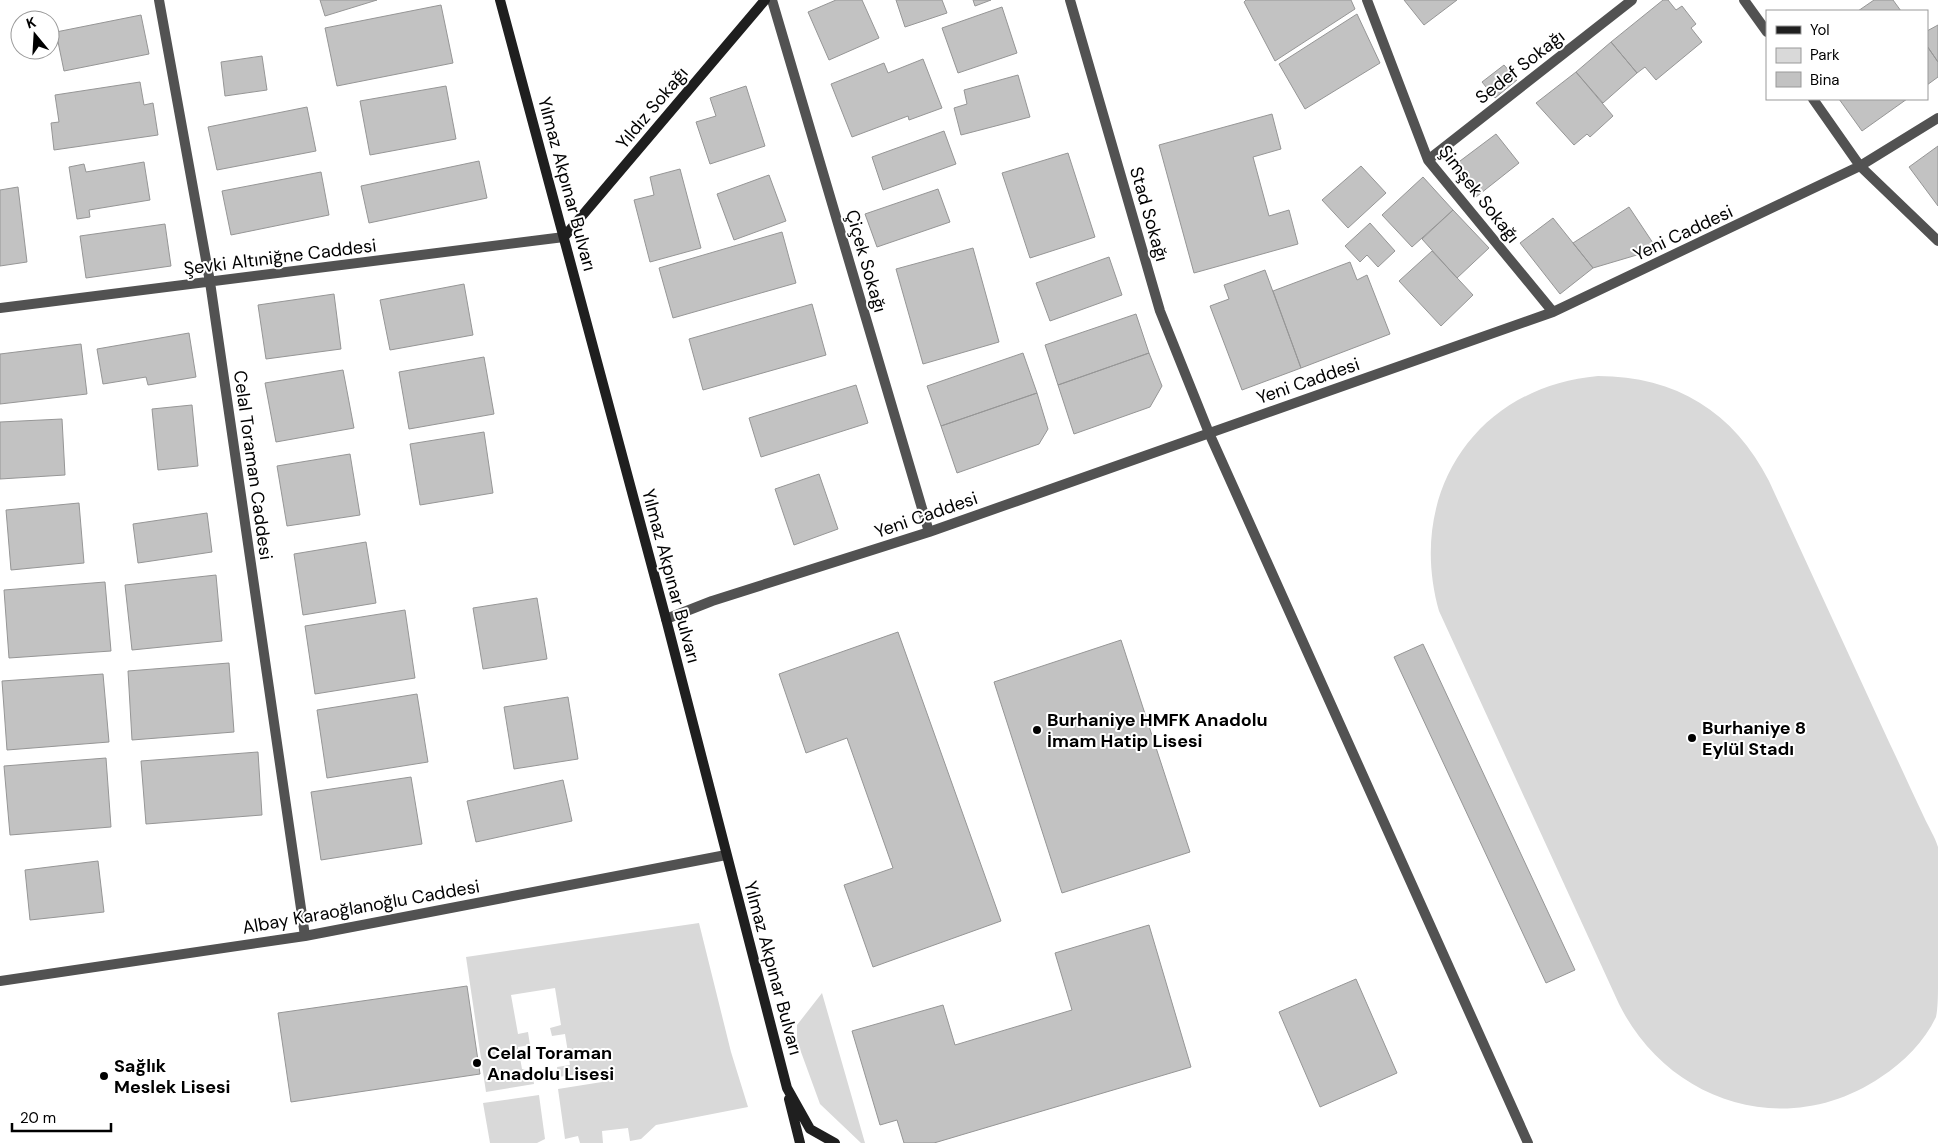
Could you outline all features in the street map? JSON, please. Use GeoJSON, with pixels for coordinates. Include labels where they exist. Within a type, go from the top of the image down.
{"type":"FeatureCollection","features":[{"type":"Feature","properties":{"kind":"main road","name":"Yılmaz Akpınar Bulvarı"},"geometry":{"type":"LineString","coordinates":[[500,0],[666,619],[787,1088],[810,1129],[835,1143]]}},
{"type":"Feature","properties":{"kind":"main road","name":"Yıldız Sokağı"},"geometry":{"type":"LineString","coordinates":[[564,237],[765,0]]}},
{"type":"Feature","properties":{"kind":"main road"},"geometry":{"type":"LineString","coordinates":[[787,1088],[800,1143]]}},
{"type":"Feature","properties":{"kind":"street","name":"Celal Toraman Caddesi"},"geometry":{"type":"LineString","coordinates":[[159,0],[210,282],[305,936]]}},
{"type":"Feature","properties":{"kind":"street","name":"Çiçek Sokağı"},"geometry":{"type":"LineString","coordinates":[[772,0],[929,532]]}},
{"type":"Feature","properties":{"kind":"street","name":"Stad Sokağı"},"geometry":{"type":"LineString","coordinates":[[1070,0],[1160,311],[1210,433],[1528,1143]]}},
{"type":"Feature","properties":{"kind":"street","name":"Şimşek Sokağı"},"geometry":{"type":"LineString","coordinates":[[1367,0],[1428,160],[1553,312]]}},
{"type":"Feature","properties":{"kind":"street","name":"Sedef Sokağı"},"geometry":{"type":"LineString","coordinates":[[1428,160],[1632,0]]}},
{"type":"Feature","properties":{"kind":"street"},"geometry":{"type":"LineString","coordinates":[[1744,0],[1766,31]]}},
{"type":"Feature","properties":{"kind":"street"},"geometry":{"type":"LineString","coordinates":[[1814,100],[1860,166],[1938,242]]}},
{"type":"Feature","properties":{"kind":"street","name":"Yeni Caddesi"},"geometry":{"type":"LineString","coordinates":[[666,619],[712,601],[929,532],[1553,312],[1860,166],[1938,118]]}},
{"type":"Feature","properties":{"kind":"street","name":"Şevki Altıniğne Caddesi"},"geometry":{"type":"LineString","coordinates":[[0,308],[564,237]]}},
{"type":"Feature","properties":{"kind":"street","name":"Albay Karaoğlanoğlu Caddesi"},"geometry":{"type":"LineString","coordinates":[[0,981],[305,936],[726,855]]}},
{"type":"Feature","properties":{"kind":"green space","name":"Burhaniye 8 Eylül Stadı"},"geometry":{"type":"Polygon","coordinates":[[[1598,376],[1626,378],[1653,383],[1677,391],[1700,403],[1720,417],[1738,435],[1755,457],[1769,481],[1938,847],[1938,1005],[1936,1017],[1926,1035],[1898,1065],[1881,1077],[1845,1096],[1807,1107],[1770,1108],[1733,1102],[1699,1087],[1667,1066],[1640,1038],[1619,1004],[1439,611],[1431,568],[1433,526],[1442,488],[1460,454],[1485,424],[1517,401],[1554,384],[1598,376]]]}},
{"type":"Feature","properties":{"kind":"green space"},"geometry":{"type":"Polygon","coordinates":[[[699,923],[731,1052],[748,1107],[656,1125],[641,1139],[630,1141],[628,1128],[602,1131],[603,1143],[580,1143],[578,1136],[565,1139],[558,1089],[602,1082],[600,1071],[558,1077],[557,1067],[570,1065],[565,1034],[552,1036],[550,1028],[561,1025],[555,988],[511,995],[518,1034],[528,1032],[530,1045],[518,1047],[522,1069],[532,1071],[534,1084],[486,1092],[466,957],[699,923]]]}},
{"type":"Feature","properties":{"kind":"green space"},"geometry":{"type":"Polygon","coordinates":[[[822,993],[865,1143],[861,1143],[820,1104],[797,1041],[797,1025],[822,993]]]}},
{"type":"Feature","properties":{"kind":"green space"},"geometry":{"type":"Polygon","coordinates":[[[539,1095],[545,1139],[537,1143],[490,1143],[483,1103],[539,1095]]]}},
{"type":"Feature","properties":{"kind":"building"},"geometry":{"type":"Polygon","coordinates":[[[320,0],[377,0],[325,16],[320,0]]]}},
{"type":"Feature","properties":{"kind":"building"},"geometry":{"type":"Polygon","coordinates":[[[836,0],[862,0],[879,38],[829,60],[808,12],[836,0]]]}},
{"type":"Feature","properties":{"kind":"building"},"geometry":{"type":"Polygon","coordinates":[[[896,0],[942,0],[947,13],[905,27],[896,0]]]}},
{"type":"Feature","properties":{"kind":"building"},"geometry":{"type":"Polygon","coordinates":[[[973,0],[991,0],[975,6],[973,0]]]}},
{"type":"Feature","properties":{"kind":"building"},"geometry":{"type":"Polygon","coordinates":[[[1246,0],[1351,0],[1355,9],[1275,61],[1244,2],[1246,0]]]}},
{"type":"Feature","properties":{"kind":"building"},"geometry":{"type":"Polygon","coordinates":[[[1404,0],[1457,0],[1424,25],[1404,0]]]}},
{"type":"Feature","properties":{"kind":"building"},"geometry":{"type":"Polygon","coordinates":[[[1663,0],[1668,0],[1676,10],[1682,6],[1696,24],[1691,28],[1702,42],[1656,80],[1645,67],[1637,73],[1611,42],[1663,0]]]}},
{"type":"Feature","properties":{"kind":"building"},"geometry":{"type":"Polygon","coordinates":[[[1874,0],[1893,0],[1900,10],[1859,10],[1874,0]]]}},
{"type":"Feature","properties":{"kind":"building"},"geometry":{"type":"Polygon","coordinates":[[[441,5],[453,63],[337,86],[325,28],[441,5]]]}},
{"type":"Feature","properties":{"kind":"building"},"geometry":{"type":"Polygon","coordinates":[[[1002,7],[1017,53],[958,73],[942,28],[1002,7]]]}},
{"type":"Feature","properties":{"kind":"building"},"geometry":{"type":"Polygon","coordinates":[[[1357,14],[1380,63],[1305,109],[1279,64],[1357,14]]]}},
{"type":"Feature","properties":{"kind":"building"},"geometry":{"type":"Polygon","coordinates":[[[141,15],[149,54],[64,71],[60,52],[60,31],[141,15]]]}},
{"type":"Feature","properties":{"kind":"building"},"geometry":{"type":"Polygon","coordinates":[[[1938,25],[1938,62],[1928,47],[1928,30],[1938,25]]]}},
{"type":"Feature","properties":{"kind":"building"},"geometry":{"type":"Polygon","coordinates":[[[1611,42],[1637,73],[1603,103],[1576,72],[1611,42]]]}},
{"type":"Feature","properties":{"kind":"building"},"geometry":{"type":"Polygon","coordinates":[[[1928,47],[1938,62],[1938,77],[1928,84],[1928,47]]]}},
{"type":"Feature","properties":{"kind":"building"},"geometry":{"type":"Polygon","coordinates":[[[262,56],[267,90],[225,96],[221,62],[262,56]]]}},
{"type":"Feature","properties":{"kind":"building"},"geometry":{"type":"Polygon","coordinates":[[[923,59],[942,108],[909,120],[908,116],[852,137],[831,84],[884,63],[888,73],[923,59]]]}},
{"type":"Feature","properties":{"kind":"building"},"geometry":{"type":"Polygon","coordinates":[[[1504,65],[1517,80],[1495,98],[1482,82],[1504,65]]]}},
{"type":"Feature","properties":{"kind":"building"},"geometry":{"type":"Polygon","coordinates":[[[1576,72],[1613,116],[1590,137],[1587,134],[1574,145],[1536,103],[1576,72]]]}},
{"type":"Feature","properties":{"kind":"building"},"geometry":{"type":"Polygon","coordinates":[[[1018,75],[1030,117],[961,135],[954,108],[967,104],[964,90],[1018,75]]]}},
{"type":"Feature","properties":{"kind":"building"},"geometry":{"type":"Polygon","coordinates":[[[140,82],[144,105],[153,103],[158,135],[54,150],[51,123],[59,122],[55,95],[140,82]]]}},
{"type":"Feature","properties":{"kind":"building"},"geometry":{"type":"Polygon","coordinates":[[[446,86],[456,139],[370,155],[360,101],[446,86]]]}},
{"type":"Feature","properties":{"kind":"building"},"geometry":{"type":"Polygon","coordinates":[[[746,86],[765,146],[710,164],[696,122],[716,116],[710,98],[746,86]]]}},
{"type":"Feature","properties":{"kind":"building"},"geometry":{"type":"Polygon","coordinates":[[[1840,100],[1906,100],[1862,131],[1840,100]]]}},
{"type":"Feature","properties":{"kind":"building"},"geometry":{"type":"Polygon","coordinates":[[[307,107],[316,151],[217,170],[208,127],[307,107]]]}},
{"type":"Feature","properties":{"kind":"building"},"geometry":{"type":"Polygon","coordinates":[[[1272,114],[1281,149],[1253,157],[1269,216],[1289,210],[1298,244],[1194,273],[1159,145],[1272,114]]]}},
{"type":"Feature","properties":{"kind":"building"},"geometry":{"type":"Polygon","coordinates":[[[944,131],[956,164],[883,190],[872,157],[944,131]]]}},
{"type":"Feature","properties":{"kind":"building"},"geometry":{"type":"Polygon","coordinates":[[[1496,134],[1519,163],[1476,197],[1452,167],[1496,134]]]}},
{"type":"Feature","properties":{"kind":"building"},"geometry":{"type":"Polygon","coordinates":[[[1938,146],[1938,206],[1909,167],[1938,146]]]}},
{"type":"Feature","properties":{"kind":"building"},"geometry":{"type":"Polygon","coordinates":[[[1068,153],[1095,237],[1030,258],[1002,173],[1068,153]]]}},
{"type":"Feature","properties":{"kind":"building"},"geometry":{"type":"Polygon","coordinates":[[[479,161],[487,198],[369,223],[361,186],[479,161]]]}},
{"type":"Feature","properties":{"kind":"building"},"geometry":{"type":"Polygon","coordinates":[[[144,162],[150,200],[89,210],[90,217],[77,219],[69,167],[84,164],[86,172],[144,162]]]}},
{"type":"Feature","properties":{"kind":"building"},"geometry":{"type":"Polygon","coordinates":[[[1361,166],[1386,193],[1348,228],[1322,200],[1361,166]]]}},
{"type":"Feature","properties":{"kind":"building"},"geometry":{"type":"Polygon","coordinates":[[[680,169],[701,248],[650,262],[634,200],[654,195],[650,177],[680,169]]]}},
{"type":"Feature","properties":{"kind":"building"},"geometry":{"type":"Polygon","coordinates":[[[321,172],[329,215],[231,235],[222,191],[321,172]]]}},
{"type":"Feature","properties":{"kind":"building"},"geometry":{"type":"Polygon","coordinates":[[[769,175],[786,221],[734,240],[717,194],[769,175]]]}},
{"type":"Feature","properties":{"kind":"building"},"geometry":{"type":"Polygon","coordinates":[[[1423,177],[1453,210],[1412,247],[1382,215],[1423,177]]]}},
{"type":"Feature","properties":{"kind":"building"},"geometry":{"type":"Polygon","coordinates":[[[18,187],[27,262],[0,266],[0,190],[18,187]]]}},
{"type":"Feature","properties":{"kind":"building"},"geometry":{"type":"Polygon","coordinates":[[[938,189],[950,222],[877,247],[865,214],[938,189]]]}},
{"type":"Feature","properties":{"kind":"building"},"geometry":{"type":"Polygon","coordinates":[[[1629,207],[1657,249],[1593,268],[1573,243],[1629,207]]]}},
{"type":"Feature","properties":{"kind":"building"},"geometry":{"type":"Polygon","coordinates":[[[1453,210],[1489,248],[1457,278],[1422,239],[1453,210]]]}},
{"type":"Feature","properties":{"kind":"building"},"geometry":{"type":"Polygon","coordinates":[[[1553,218],[1593,268],[1560,294],[1520,243],[1553,218]]]}},
{"type":"Feature","properties":{"kind":"building"},"geometry":{"type":"Polygon","coordinates":[[[1370,223],[1395,251],[1378,267],[1367,255],[1360,262],[1345,246],[1370,223]]]}},
{"type":"Feature","properties":{"kind":"building"},"geometry":{"type":"Polygon","coordinates":[[[165,224],[171,266],[86,278],[80,236],[165,224]]]}},
{"type":"Feature","properties":{"kind":"building"},"geometry":{"type":"Polygon","coordinates":[[[782,232],[796,283],[673,318],[659,268],[782,232]]]}},
{"type":"Feature","properties":{"kind":"building"},"geometry":{"type":"Polygon","coordinates":[[[973,248],[999,342],[923,364],[896,269],[973,248]]]}},
{"type":"Feature","properties":{"kind":"building"},"geometry":{"type":"Polygon","coordinates":[[[1432,251],[1473,295],[1441,326],[1399,281],[1432,251]]]}},
{"type":"Feature","properties":{"kind":"building"},"geometry":{"type":"Polygon","coordinates":[[[1109,257],[1122,295],[1050,321],[1036,283],[1109,257]]]}},
{"type":"Feature","properties":{"kind":"building"},"geometry":{"type":"Polygon","coordinates":[[[1350,262],[1357,280],[1367,275],[1390,334],[1301,368],[1273,291],[1350,262]]]}},
{"type":"Feature","properties":{"kind":"building"},"geometry":{"type":"Polygon","coordinates":[[[1265,270],[1301,368],[1242,390],[1210,306],[1229,299],[1224,285],[1265,270]]]}},
{"type":"Feature","properties":{"kind":"building"},"geometry":{"type":"Polygon","coordinates":[[[464,284],[473,335],[390,350],[380,300],[464,284]]]}},
{"type":"Feature","properties":{"kind":"building"},"geometry":{"type":"Polygon","coordinates":[[[334,294],[341,349],[266,359],[258,305],[334,294]]]}},
{"type":"Feature","properties":{"kind":"building"},"geometry":{"type":"Polygon","coordinates":[[[812,304],[826,355],[703,390],[689,339],[812,304]]]}},
{"type":"Feature","properties":{"kind":"building"},"geometry":{"type":"Polygon","coordinates":[[[1136,314],[1149,353],[1058,385],[1045,345],[1136,314]]]}},
{"type":"Feature","properties":{"kind":"building"},"geometry":{"type":"Polygon","coordinates":[[[189,333],[196,377],[148,385],[146,377],[103,384],[97,349],[189,333]]]}},
{"type":"Feature","properties":{"kind":"building"},"geometry":{"type":"Polygon","coordinates":[[[81,344],[87,394],[0,404],[0,354],[81,344]]]}},
{"type":"Feature","properties":{"kind":"building"},"geometry":{"type":"Polygon","coordinates":[[[1023,353],[1037,393],[941,426],[927,386],[1023,353]]]}},
{"type":"Feature","properties":{"kind":"building"},"geometry":{"type":"Polygon","coordinates":[[[1149,353],[1162,386],[1150,407],[1074,434],[1058,385],[1149,353]]]}},
{"type":"Feature","properties":{"kind":"building"},"geometry":{"type":"Polygon","coordinates":[[[484,357],[494,414],[409,429],[399,372],[484,357]]]}},
{"type":"Feature","properties":{"kind":"building"},"geometry":{"type":"Polygon","coordinates":[[[343,370],[354,428],[276,442],[265,383],[343,370]]]}},
{"type":"Feature","properties":{"kind":"building"},"geometry":{"type":"Polygon","coordinates":[[[856,385],[868,423],[761,457],[749,418],[856,385]]]}},
{"type":"Feature","properties":{"kind":"building"},"geometry":{"type":"Polygon","coordinates":[[[1037,393],[1048,429],[1039,444],[957,473],[941,426],[1037,393]]]}},
{"type":"Feature","properties":{"kind":"building"},"geometry":{"type":"Polygon","coordinates":[[[192,405],[198,466],[158,470],[152,409],[192,405]]]}},
{"type":"Feature","properties":{"kind":"building"},"geometry":{"type":"Polygon","coordinates":[[[62,419],[65,475],[0,479],[0,422],[62,419]]]}},
{"type":"Feature","properties":{"kind":"building"},"geometry":{"type":"Polygon","coordinates":[[[484,432],[493,493],[420,505],[410,444],[484,432]]]}},
{"type":"Feature","properties":{"kind":"building"},"geometry":{"type":"Polygon","coordinates":[[[350,454],[360,515],[287,526],[277,466],[350,454]]]}},
{"type":"Feature","properties":{"kind":"building"},"geometry":{"type":"Polygon","coordinates":[[[819,474],[838,529],[794,545],[775,489],[819,474]]]}},
{"type":"Feature","properties":{"kind":"building"},"geometry":{"type":"Polygon","coordinates":[[[79,503],[84,563],[11,570],[6,510],[79,503]]]}},
{"type":"Feature","properties":{"kind":"building"},"geometry":{"type":"Polygon","coordinates":[[[207,513],[212,552],[138,563],[133,524],[207,513]]]}},
{"type":"Feature","properties":{"kind":"building"},"geometry":{"type":"Polygon","coordinates":[[[366,542],[376,603],[303,615],[294,554],[366,542]]]}},
{"type":"Feature","properties":{"kind":"building"},"geometry":{"type":"Polygon","coordinates":[[[216,575],[222,641],[132,650],[125,585],[216,575]]]}},
{"type":"Feature","properties":{"kind":"building"},"geometry":{"type":"Polygon","coordinates":[[[105,582],[111,651],[9,658],[4,590],[105,582]]]}},
{"type":"Feature","properties":{"kind":"building"},"geometry":{"type":"Polygon","coordinates":[[[537,598],[547,659],[483,669],[473,608],[537,598]]]}},
{"type":"Feature","properties":{"kind":"building"},"geometry":{"type":"Polygon","coordinates":[[[405,610],[415,678],[315,694],[305,626],[405,610]]]}},
{"type":"Feature","properties":{"kind":"building"},"geometry":{"type":"Polygon","coordinates":[[[898,632],[1001,921],[873,967],[844,885],[893,868],[847,738],[806,753],[779,674],[898,632]]]}},
{"type":"Feature","properties":{"kind":"building"},"geometry":{"type":"Polygon","coordinates":[[[1121,640],[1190,852],[1062,893],[994,682],[1121,640]]]}},
{"type":"Feature","properties":{"kind":"building"},"geometry":{"type":"Polygon","coordinates":[[[1423,644],[1575,970],[1546,983],[1394,657],[1423,644]]]}},
{"type":"Feature","properties":{"kind":"building"},"geometry":{"type":"Polygon","coordinates":[[[229,663],[234,732],[132,740],[128,671],[229,663]]]}},
{"type":"Feature","properties":{"kind":"building"},"geometry":{"type":"Polygon","coordinates":[[[103,674],[109,742],[7,750],[2,681],[103,674]]]}},
{"type":"Feature","properties":{"kind":"building"},"geometry":{"type":"Polygon","coordinates":[[[417,694],[428,762],[327,778],[317,710],[417,694]]]}},
{"type":"Feature","properties":{"kind":"building"},"geometry":{"type":"Polygon","coordinates":[[[568,697],[578,759],[514,769],[504,707],[568,697]]]}},
{"type":"Feature","properties":{"kind":"building"},"geometry":{"type":"Polygon","coordinates":[[[258,752],[262,815],[146,824],[141,761],[258,752]]]}},
{"type":"Feature","properties":{"kind":"building"},"geometry":{"type":"Polygon","coordinates":[[[106,758],[111,827],[10,835],[4,766],[106,758]]]}},
{"type":"Feature","properties":{"kind":"building"},"geometry":{"type":"Polygon","coordinates":[[[411,777],[422,844],[321,860],[311,792],[411,777]]]}},
{"type":"Feature","properties":{"kind":"building"},"geometry":{"type":"Polygon","coordinates":[[[563,780],[572,821],[476,842],[467,801],[563,780]]]}},
{"type":"Feature","properties":{"kind":"building"},"geometry":{"type":"Polygon","coordinates":[[[98,861],[104,912],[30,920],[25,870],[98,861]]]}},
{"type":"Feature","properties":{"kind":"building"},"geometry":{"type":"Polygon","coordinates":[[[1149,925],[1191,1067],[934,1143],[904,1143],[897,1120],[880,1125],[852,1031],[943,1005],[955,1045],[1072,1010],[1055,953],[1149,925]]]}},
{"type":"Feature","properties":{"kind":"building"},"geometry":{"type":"Polygon","coordinates":[[[1356,979],[1397,1073],[1320,1107],[1279,1012],[1356,979]]]}},
{"type":"Feature","properties":{"kind":"building"},"geometry":{"type":"Polygon","coordinates":[[[467,986],[480,1074],[291,1102],[278,1013],[467,986]]]}},
{"type":"Feature","properties":{"kind":"place","name":"Burhaniye HMFK Anadolu İmam Hatip Lisesi"},"geometry":{"type":"Point","coordinates":[1037,730]}},
{"type":"Feature","properties":{"kind":"place","name":"Burhaniye 8 Eylül Stadı"},"geometry":{"type":"Point","coordinates":[1692,738]}},
{"type":"Feature","properties":{"kind":"place","name":"Celal Toraman Anadolu Lisesi"},"geometry":{"type":"Point","coordinates":[477,1063]}},
{"type":"Feature","properties":{"kind":"place","name":"Sağlık Meslek Lisesi"},"geometry":{"type":"Point","coordinates":[104,1076]}}]}
